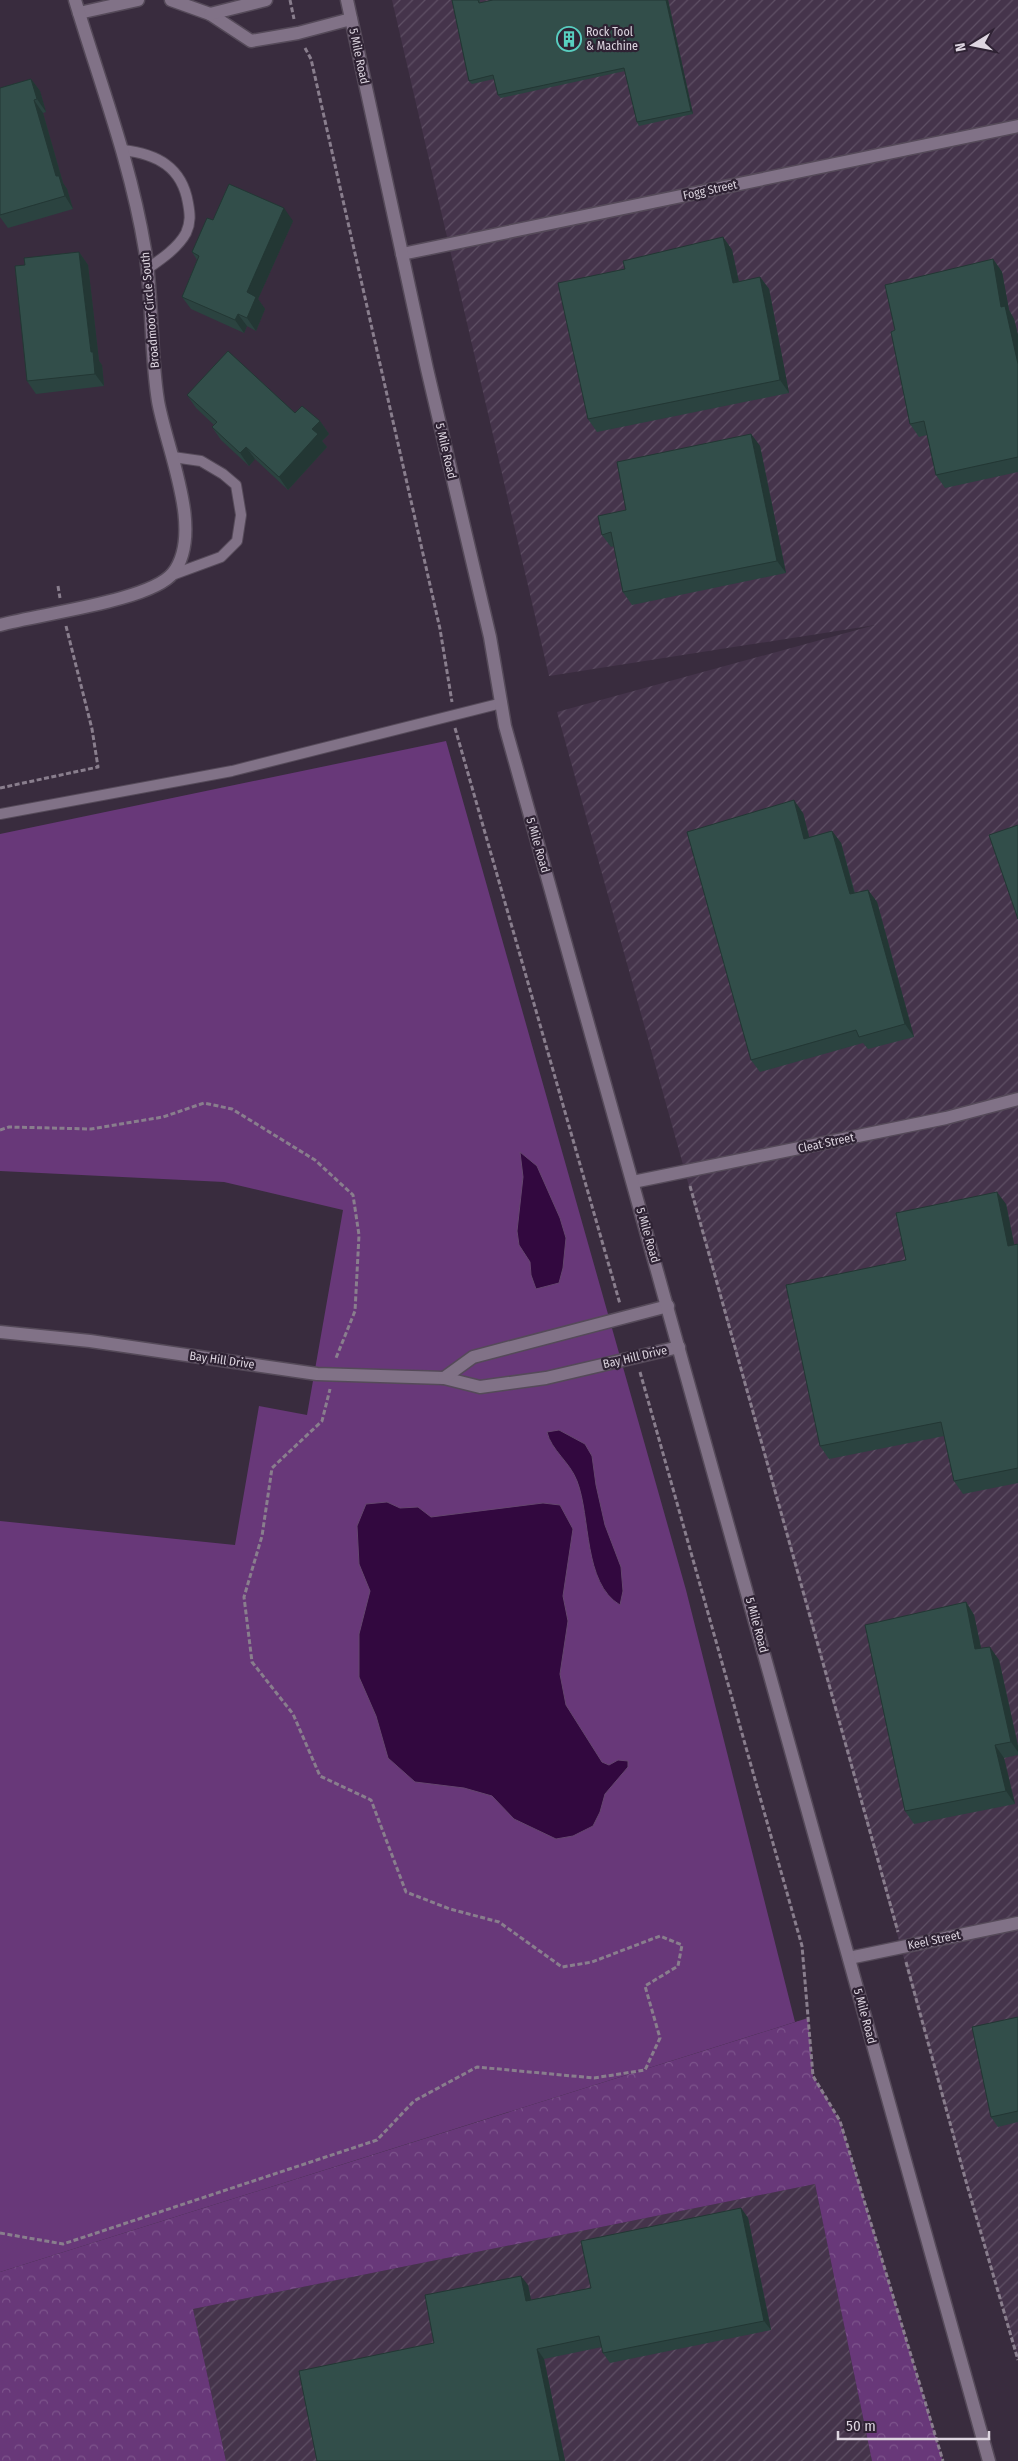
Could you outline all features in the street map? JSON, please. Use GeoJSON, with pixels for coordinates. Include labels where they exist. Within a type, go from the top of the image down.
{"type":"FeatureCollection","features":[{"type":"Feature","properties":{"kind":"street","name":"Broadmoor Circle South"},"geometry":{"type":"LineString","coordinates":[[75,0],[123,150],[145,250],[158,401],[173,457],[187,526],[184,555],[172,575]]}},
{"type":"Feature","properties":{"kind":"street"},"geometry":{"type":"LineString","coordinates":[[79,13],[138,0]]}},
{"type":"Feature","properties":{"kind":"street"},"geometry":{"type":"LineString","coordinates":[[171,0],[210,14],[251,41],[298,33],[351,19]]}},
{"type":"Feature","properties":{"kind":"street"},"geometry":{"type":"LineString","coordinates":[[210,14],[266,0]]}},
{"type":"Feature","properties":{"kind":"street","name":"5 Mile Road"},"geometry":{"type":"LineString","coordinates":[[347,0],[402,254],[490,637],[505,726],[989,2461]]}},
{"type":"Feature","properties":{"kind":"street","name":"Fogg Street"},"geometry":{"type":"LineString","coordinates":[[402,254],[1018,126]]}},
{"type":"Feature","properties":{"kind":"street"},"geometry":{"type":"LineString","coordinates":[[0,625],[128,597],[172,575]]}},
{"type":"Feature","properties":{"kind":"street","name":"Cleat Street"},"geometry":{"type":"LineString","coordinates":[[633,1182],[946,1118],[1018,1100]]}},
{"type":"Feature","properties":{"kind":"street"},"geometry":{"type":"LineString","coordinates":[[444,1378],[473,1357],[668,1306]]}},
{"type":"Feature","properties":{"kind":"street","name":"Bay Hill Drive"},"geometry":{"type":"LineString","coordinates":[[0,1332],[90,1340],[333,1375],[444,1378],[480,1387],[546,1378],[679,1347]]}},
{"type":"Feature","properties":{"kind":"street","name":"Keel Street"},"geometry":{"type":"LineString","coordinates":[[849,1958],[1018,1923]]}},
{"type":"Feature","properties":{"kind":"lane"},"geometry":{"type":"LineString","coordinates":[[123,150],[145,153],[171,168],[186,189],[191,218],[185,234],[167,255],[147,269]]}},
{"type":"Feature","properties":{"kind":"lane"},"geometry":{"type":"LineString","coordinates":[[172,575],[221,557],[237,541],[241,515],[236,485],[223,474],[201,461],[173,457]]}},
{"type":"Feature","properties":{"kind":"lane"},"geometry":{"type":"LineString","coordinates":[[0,814],[232,771],[502,703]]}},
{"type":"Feature","properties":{"kind":"path"},"geometry":{"type":"LineString","coordinates":[[290,0],[298,33],[312,59],[440,629],[456,734],[624,1318]]}},
{"type":"Feature","properties":{"kind":"path"},"geometry":{"type":"LineString","coordinates":[[0,788],[98,767],[92,729],[62,610],[58,586]]}},
{"type":"Feature","properties":{"kind":"path"},"geometry":{"type":"LineString","coordinates":[[0,1130],[9,1127],[91,1129],[164,1117],[204,1103],[232,1109],[315,1160],[353,1195],[359,1235],[355,1312],[336,1358],[322,1421],[272,1468],[262,1536],[244,1597],[252,1662],[293,1714],[320,1776],[371,1800],[406,1892],[450,1909],[499,1922],[562,1966],[592,1962],[660,1936],[682,1945],[678,1966],[646,1986],[660,2038],[644,2070],[594,2078],[477,2067],[414,2101],[376,2140],[63,2244],[0,2232]]}},
{"type":"Feature","properties":{"kind":"path"},"geometry":{"type":"LineString","coordinates":[[686,1171],[967,2185],[1018,2360]]}},
{"type":"Feature","properties":{"kind":"path"},"geometry":{"type":"LineString","coordinates":[[635,1357],[802,1946],[813,2076],[840,2121],[943,2461]]}},
{"type":"Feature","properties":{"kind":"shaded area"},"geometry":{"type":"Polygon","coordinates":[[[392,0],[1018,0],[1018,2360],[967,2185],[557,712],[875,625],[549,676],[392,0]]]}},
{"type":"Feature","properties":{"kind":"shaded area"},"geometry":{"type":"Polygon","coordinates":[[[520,1152],[537,1166],[560,1218],[566,1238],[563,1268],[559,1283],[536,1289],[531,1275],[530,1262],[519,1245],[517,1231],[523,1177],[520,1152]]]}},
{"type":"Feature","properties":{"kind":"shaded area"},"geometry":{"type":"Polygon","coordinates":[[[559,1430],[585,1444],[592,1456],[605,1525],[621,1567],[623,1591],[620,1605],[608,1595],[600,1581],[594,1566],[577,1481],[570,1468],[552,1445],[547,1432],[559,1430]]]}},
{"type":"Feature","properties":{"kind":"shaded area"},"geometry":{"type":"Polygon","coordinates":[[[387,1502],[400,1508],[418,1507],[431,1517],[543,1503],[560,1505],[573,1529],[563,1596],[568,1621],[560,1674],[566,1705],[602,1762],[609,1765],[618,1760],[628,1761],[628,1767],[605,1794],[600,1812],[593,1826],[573,1836],[556,1839],[514,1819],[492,1796],[464,1788],[415,1782],[388,1758],[376,1716],[359,1677],[359,1634],[370,1591],[359,1564],[357,1526],[366,1504],[387,1502]]]}},
{"type":"Feature","properties":{"kind":"shaded area"},"geometry":{"type":"Polygon","coordinates":[[[815,2184],[872,2461],[226,2461],[193,2309],[815,2184]]]}},
{"type":"Feature","properties":{"kind":"green space"},"geometry":{"type":"Polygon","coordinates":[[[446,741],[686,1590],[795,2022],[0,2272],[0,1521],[235,1545],[259,1406],[307,1415],[343,1210],[224,1182],[0,1171],[0,834],[446,741]]]}},
{"type":"Feature","properties":{"kind":"green space"},"geometry":{"type":"Polygon","coordinates":[[[808,2018],[813,2076],[840,2121],[943,2461],[872,2461],[815,2184],[193,2309],[226,2461],[0,2461],[0,2272],[808,2018]]]}},
{"type":"Feature","properties":{"kind":"building","name":"Rock Tool & Machine"},"geometry":{"type":"Polygon","coordinates":[[[452,0],[478,0],[479,3],[493,0],[666,0],[691,111],[637,122],[624,68],[498,95],[493,75],[469,81],[452,0]]]}},
{"type":"Feature","properties":{"kind":"building"},"geometry":{"type":"Polygon","coordinates":[[[31,79],[37,99],[34,100],[56,176],[59,176],[65,196],[0,215],[0,88],[31,79]]]}},
{"type":"Feature","properties":{"kind":"building"},"geometry":{"type":"Polygon","coordinates":[[[229,184],[284,208],[247,292],[256,297],[247,318],[238,314],[235,320],[182,297],[199,256],[192,252],[207,218],[213,220],[229,184]]]}},
{"type":"Feature","properties":{"kind":"building"},"geometry":{"type":"Polygon","coordinates":[[[723,237],[733,283],[760,277],[780,380],[588,419],[558,283],[625,269],[623,261],[723,237]]]}},
{"type":"Feature","properties":{"kind":"building"},"geometry":{"type":"Polygon","coordinates":[[[79,252],[95,374],[27,381],[15,266],[25,265],[24,258],[79,252]]]}},
{"type":"Feature","properties":{"kind":"building"},"geometry":{"type":"Polygon","coordinates":[[[993,259],[1001,307],[1005,306],[1018,364],[1018,457],[936,475],[924,421],[910,424],[891,332],[895,330],[885,285],[993,259]]]}},
{"type":"Feature","properties":{"kind":"building"},"geometry":{"type":"Polygon","coordinates":[[[228,351],[295,413],[302,406],[320,421],[312,429],[318,434],[279,477],[246,447],[240,453],[212,427],[217,422],[187,395],[228,351]]]}},
{"type":"Feature","properties":{"kind":"building"},"geometry":{"type":"Polygon","coordinates":[[[751,434],[777,561],[623,592],[611,532],[602,535],[598,516],[626,510],[617,462],[751,434]]]}},
{"type":"Feature","properties":{"kind":"building"},"geometry":{"type":"Polygon","coordinates":[[[794,800],[804,839],[832,831],[850,894],[868,890],[905,1024],[859,1037],[856,1030],[751,1060],[687,832],[794,800]]]}},
{"type":"Feature","properties":{"kind":"building"},"geometry":{"type":"Polygon","coordinates":[[[1018,825],[1018,919],[989,835],[1018,825]]]}},
{"type":"Feature","properties":{"kind":"building"},"geometry":{"type":"Polygon","coordinates":[[[997,1192],[1008,1246],[1018,1244],[1018,1468],[954,1481],[941,1422],[820,1446],[786,1285],[906,1260],[896,1213],[997,1192]]]}},
{"type":"Feature","properties":{"kind":"building"},"geometry":{"type":"Polygon","coordinates":[[[966,1602],[975,1649],[990,1647],[1011,1742],[995,1745],[1006,1791],[905,1811],[865,1625],[966,1602]]]}},
{"type":"Feature","properties":{"kind":"building"},"geometry":{"type":"Polygon","coordinates":[[[1018,2017],[1018,2111],[991,2117],[972,2027],[1018,2017]]]}},
{"type":"Feature","properties":{"kind":"building"},"geometry":{"type":"Polygon","coordinates":[[[741,2208],[764,2321],[603,2353],[599,2336],[537,2349],[560,2461],[317,2461],[299,2371],[434,2343],[425,2295],[521,2276],[526,2301],[591,2288],[581,2241],[741,2208]]]}},
{"type":"Feature","properties":{"kind":"place","name":"Rock Tool & Machine"},"geometry":{"type":"Point","coordinates":[569,39]}}]}
